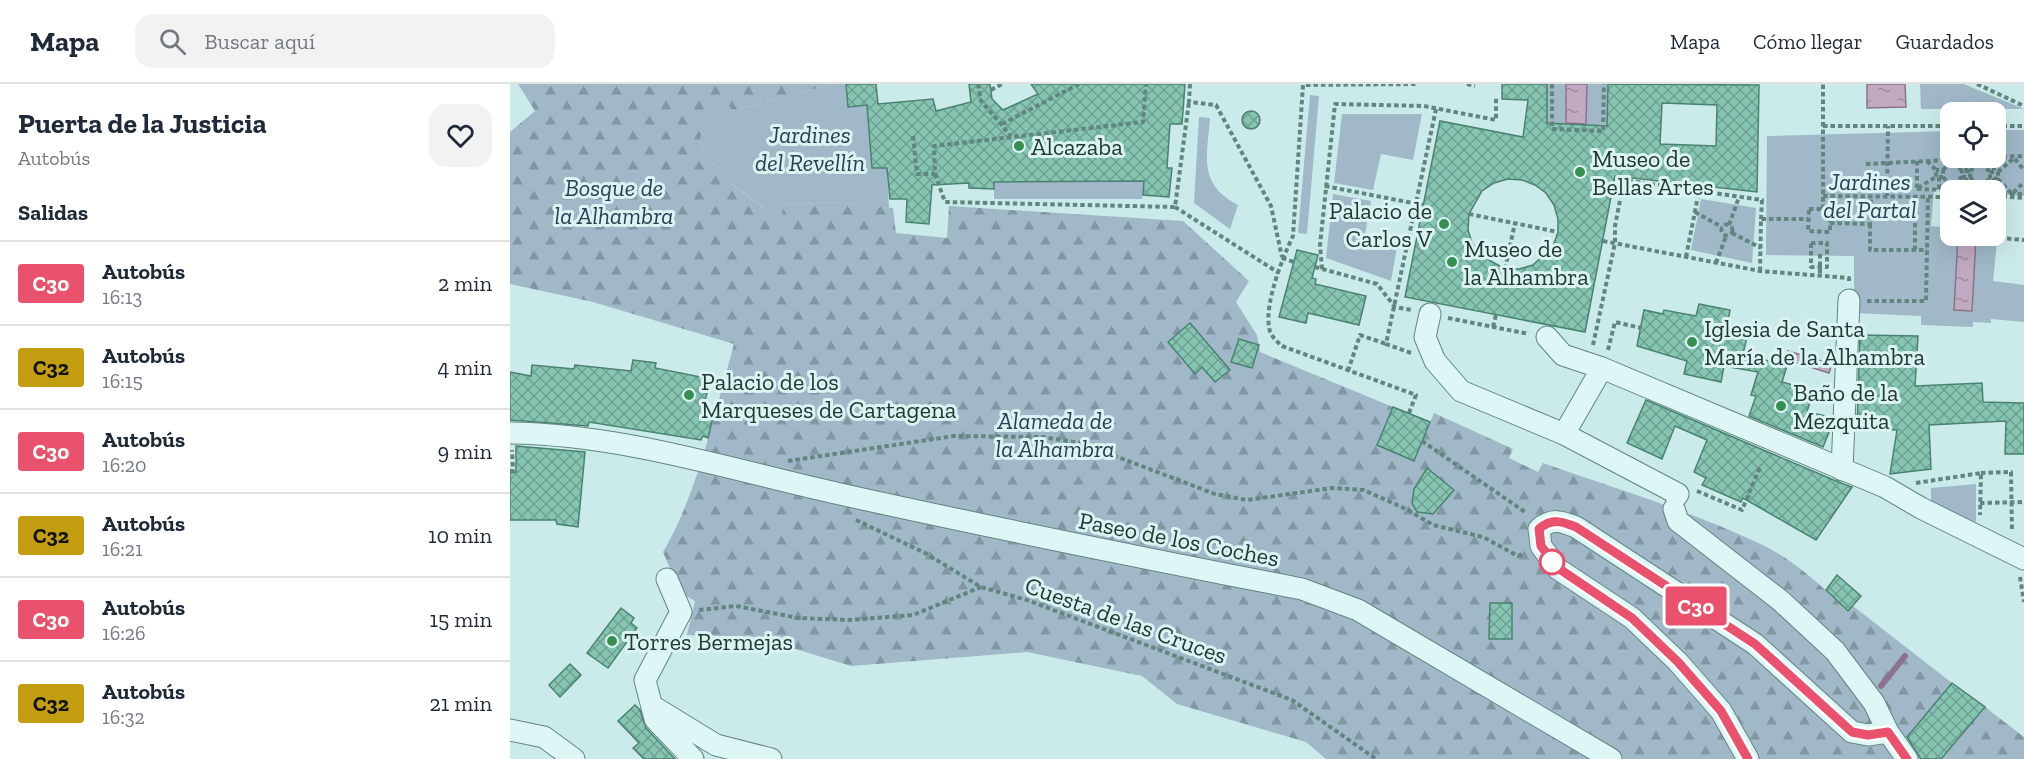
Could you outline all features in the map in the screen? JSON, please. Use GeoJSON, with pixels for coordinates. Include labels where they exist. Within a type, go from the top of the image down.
{"type":"FeatureCollection","features":[{"type":"Feature","properties":{"kind":"street"},"geometry":{"type":"LineString","coordinates":[[1842,470],[1849,300]]}},
{"type":"Feature","properties":{"kind":"street"},"geometry":{"type":"LineString","coordinates":[[1430,314],[1425,337],[1435,361],[1461,391],[1564,434],[1642,473],[1678,494],[1675,503],[1678,521],[1781,601],[1835,651],[1874,703],[1888,732],[1907,759]]}},
{"type":"Feature","properties":{"kind":"street"},"geometry":{"type":"LineString","coordinates":[[1547,337],[1563,355],[1602,368],[1885,487],[2019,556]]}},
{"type":"Feature","properties":{"kind":"street"},"geometry":{"type":"LineString","coordinates":[[1564,434],[1602,368]]}},
{"type":"Feature","properties":{"kind":"street","name":"Paseo de los Coches"},"geometry":{"type":"LineString","coordinates":[[511,437],[547,434],[616,442],[1104,551],[1302,589],[1358,610],[1611,759]]}},
{"type":"Feature","properties":{"kind":"street"},"geometry":{"type":"LineString","coordinates":[[1748,759],[1721,711],[1678,662],[1632,618],[1558,568],[1541,546],[1539,529],[1546,523],[1558,520],[1576,527],[1755,644],[1852,732],[1868,735],[1888,732]]}},
{"type":"Feature","properties":{"kind":"street"},"geometry":{"type":"LineString","coordinates":[[667,579],[681,612],[645,680],[655,719],[693,759]]}},
{"type":"Feature","properties":{"kind":"street"},"geometry":{"type":"LineString","coordinates":[[651,705],[661,709],[716,745],[771,759]]}},
{"type":"Feature","properties":{"kind":"street"},"geometry":{"type":"LineString","coordinates":[[510,730],[544,737],[574,759]]}},
{"type":"Feature","properties":{"kind":"path"},"geometry":{"type":"LineString","coordinates":[[978,84],[981,100],[1011,136]]}},
{"type":"Feature","properties":{"kind":"path"},"geometry":{"type":"LineString","coordinates":[[991,90],[1002,84]]}},
{"type":"Feature","properties":{"kind":"path"},"geometry":{"type":"LineString","coordinates":[[1002,124],[1079,84]]}},
{"type":"Feature","properties":{"kind":"path"},"geometry":{"type":"LineString","coordinates":[[1146,84],[1143,123],[934,146],[935,174],[945,202],[1175,207],[1279,273]]}},
{"type":"Feature","properties":{"kind":"path"},"geometry":{"type":"LineString","coordinates":[[1175,207],[1190,84]]}},
{"type":"Feature","properties":{"kind":"path"},"geometry":{"type":"LineString","coordinates":[[1409,413],[1416,395],[1282,346],[1273,338],[1269,329],[1269,314],[1282,258],[1293,236],[1303,85],[1418,84]]}},
{"type":"Feature","properties":{"kind":"path"},"geometry":{"type":"LineString","coordinates":[[1467,84],[1475,86]]}},
{"type":"Feature","properties":{"kind":"path"},"geometry":{"type":"LineString","coordinates":[[1552,84],[1552,129],[1602,131],[1606,96],[1604,84]]}},
{"type":"Feature","properties":{"kind":"path"},"geometry":{"type":"LineString","coordinates":[[1823,84],[1823,208]]}},
{"type":"Feature","properties":{"kind":"path"},"geometry":{"type":"LineString","coordinates":[[1977,84],[2024,106]]}},
{"type":"Feature","properties":{"kind":"path"},"geometry":{"type":"LineString","coordinates":[[1322,269],[1320,245],[1335,104],[1436,109],[1496,120],[1496,98]]}},
{"type":"Feature","properties":{"kind":"path"},"geometry":{"type":"LineString","coordinates":[[1189,102],[1216,105],[1271,206],[1282,258]]}},
{"type":"Feature","properties":{"kind":"path"},"geometry":{"type":"LineString","coordinates":[[1386,344],[1436,109]]}},
{"type":"Feature","properties":{"kind":"path"},"geometry":{"type":"LineString","coordinates":[[1822,126],[1940,126]]}},
{"type":"Feature","properties":{"kind":"path"},"geometry":{"type":"LineString","coordinates":[[1887,196],[1888,126]]}},
{"type":"Feature","properties":{"kind":"path"},"geometry":{"type":"LineString","coordinates":[[2006,126],[2024,126]]}},
{"type":"Feature","properties":{"kind":"path"},"geometry":{"type":"LineString","coordinates":[[913,136],[917,174],[935,174]]}},
{"type":"Feature","properties":{"kind":"path"},"geometry":{"type":"LineString","coordinates":[[2006,157],[2024,156]]}},
{"type":"Feature","properties":{"kind":"path"},"geometry":{"type":"LineString","coordinates":[[2013,157],[2024,170]]}},
{"type":"Feature","properties":{"kind":"path"},"geometry":{"type":"LineString","coordinates":[[1994,172],[2013,157]]}},
{"type":"Feature","properties":{"kind":"path"},"geometry":{"type":"LineString","coordinates":[[1866,164],[1940,160]]}},
{"type":"Feature","properties":{"kind":"path"},"geometry":{"type":"LineString","coordinates":[[1917,161],[1917,189]]}},
{"type":"Feature","properties":{"kind":"path"},"geometry":{"type":"LineString","coordinates":[[1927,161],[1940,170]]}},
{"type":"Feature","properties":{"kind":"path"},"geometry":{"type":"LineString","coordinates":[[1917,189],[1939,190],[1940,170],[1942,168]]}},
{"type":"Feature","properties":{"kind":"path"},"geometry":{"type":"LineString","coordinates":[[1962,168],[1966,171]]}},
{"type":"Feature","properties":{"kind":"path"},"geometry":{"type":"LineString","coordinates":[[1966,171],[1970,168]]}},
{"type":"Feature","properties":{"kind":"path"},"geometry":{"type":"LineString","coordinates":[[1989,168],[1994,172],[1994,179]]}},
{"type":"Feature","properties":{"kind":"path"},"geometry":{"type":"LineString","coordinates":[[1994,168],[1994,179]]}},
{"type":"Feature","properties":{"kind":"path"},"geometry":{"type":"LineString","coordinates":[[1966,171],[1966,177],[1969,180]]}},
{"type":"Feature","properties":{"kind":"path"},"geometry":{"type":"LineString","coordinates":[[1966,171],[1966,177]]}},
{"type":"Feature","properties":{"kind":"path"},"geometry":{"type":"LineString","coordinates":[[1917,189],[1939,177]]}},
{"type":"Feature","properties":{"kind":"path"},"geometry":{"type":"LineString","coordinates":[[1939,177],[1942,180]]}},
{"type":"Feature","properties":{"kind":"path"},"geometry":{"type":"LineString","coordinates":[[1962,180],[1966,177]]}},
{"type":"Feature","properties":{"kind":"path"},"geometry":{"type":"LineString","coordinates":[[1994,179],[2012,194]]}},
{"type":"Feature","properties":{"kind":"path"},"geometry":{"type":"LineString","coordinates":[[1594,345],[1615,243],[1615,226],[1624,180],[1762,200],[1760,271]]}},
{"type":"Feature","properties":{"kind":"path"},"geometry":{"type":"LineString","coordinates":[[2012,194],[2024,182]]}},
{"type":"Feature","properties":{"kind":"path"},"geometry":{"type":"LineString","coordinates":[[1325,186],[1423,205]]}},
{"type":"Feature","properties":{"kind":"path"},"geometry":{"type":"LineString","coordinates":[[1686,257],[1699,191]]}},
{"type":"Feature","properties":{"kind":"path"},"geometry":{"type":"LineString","coordinates":[[2006,194],[2024,196]]}},
{"type":"Feature","properties":{"kind":"path"},"geometry":{"type":"LineString","coordinates":[[2006,194],[2024,196]]}},
{"type":"Feature","properties":{"kind":"path"},"geometry":{"type":"LineString","coordinates":[[1823,196],[1940,197]]}},
{"type":"Feature","properties":{"kind":"path"},"geometry":{"type":"LineString","coordinates":[[1871,196],[1870,250],[1927,250]]}},
{"type":"Feature","properties":{"kind":"path"},"geometry":{"type":"LineString","coordinates":[[1915,250],[1916,196]]}},
{"type":"Feature","properties":{"kind":"path"},"geometry":{"type":"LineString","coordinates":[[1603,241],[1760,271],[1850,278],[1849,300],[1926,301],[1928,196]]}},
{"type":"Feature","properties":{"kind":"path"},"geometry":{"type":"LineString","coordinates":[[1739,197],[1729,225],[1732,233],[1761,248]]}},
{"type":"Feature","properties":{"kind":"path"},"geometry":{"type":"LineString","coordinates":[[1809,208],[1830,209],[1830,231],[1808,231],[1808,219],[1809,208]]}},
{"type":"Feature","properties":{"kind":"path"},"geometry":{"type":"LineString","coordinates":[[1695,212],[1722,227],[1729,225]]}},
{"type":"Feature","properties":{"kind":"path"},"geometry":{"type":"LineString","coordinates":[[1469,214],[1558,232]]}},
{"type":"Feature","properties":{"kind":"path"},"geometry":{"type":"LineString","coordinates":[[1761,219],[1808,219]]}},
{"type":"Feature","properties":{"kind":"path"},"geometry":{"type":"LineString","coordinates":[[1505,269],[1515,223]]}},
{"type":"Feature","properties":{"kind":"path"},"geometry":{"type":"LineString","coordinates":[[1830,223],[1870,224]]}},
{"type":"Feature","properties":{"kind":"path"},"geometry":{"type":"LineString","coordinates":[[1722,227],[1722,232],[1726,236]]}},
{"type":"Feature","properties":{"kind":"path"},"geometry":{"type":"LineString","coordinates":[[1820,231],[1820,243]]}},
{"type":"Feature","properties":{"kind":"path"},"geometry":{"type":"LineString","coordinates":[[1716,262],[1726,236],[1732,233]]}},
{"type":"Feature","properties":{"kind":"path"},"geometry":{"type":"LineString","coordinates":[[2006,238],[2024,240]]}},
{"type":"Feature","properties":{"kind":"path"},"geometry":{"type":"LineString","coordinates":[[1811,243],[1827,243],[1827,267],[1820,267],[1811,267],[1811,243]]}},
{"type":"Feature","properties":{"kind":"path"},"geometry":{"type":"LineString","coordinates":[[1820,254],[1820,276]]}},
{"type":"Feature","properties":{"kind":"path"},"geometry":{"type":"LineString","coordinates":[[1282,258],[1294,262]]}},
{"type":"Feature","properties":{"kind":"path"},"geometry":{"type":"LineString","coordinates":[[1315,267],[1377,284],[1395,307],[1547,337]]}},
{"type":"Feature","properties":{"kind":"path"},"geometry":{"type":"LineString","coordinates":[[1493,327],[1496,315]]}},
{"type":"Feature","properties":{"kind":"path"},"geometry":{"type":"LineString","coordinates":[[1610,344],[1615,322],[1641,328]]}},
{"type":"Feature","properties":{"kind":"path"},"geometry":{"type":"LineString","coordinates":[[1348,371],[1360,335],[1435,361]]}},
{"type":"Feature","properties":{"kind":"path"},"geometry":{"type":"LineString","coordinates":[[778,462],[954,436],[1042,437],[1081,443],[1215,494],[1247,500],[1332,488],[1364,490],[1408,510],[1433,525],[1483,537],[1518,556],[1530,551]]}},
{"type":"Feature","properties":{"kind":"path"},"geometry":{"type":"LineString","coordinates":[[510,471],[513,471],[511,437]]}},
{"type":"Feature","properties":{"kind":"path"},"geometry":{"type":"LineString","coordinates":[[1422,441],[1525,512]]}},
{"type":"Feature","properties":{"kind":"path"},"geometry":{"type":"LineString","coordinates":[[1885,487],[1981,473],[2011,472],[2012,502],[2019,556]]}},
{"type":"Feature","properties":{"kind":"path"},"geometry":{"type":"LineString","coordinates":[[1979,537],[1981,473]]}},
{"type":"Feature","properties":{"kind":"path"},"geometry":{"type":"LineString","coordinates":[[1980,503],[2024,502]]}},
{"type":"Feature","properties":{"kind":"path","name":"Cuesta de las Cruces"},"geometry":{"type":"LineString","coordinates":[[859,520],[925,553],[981,587],[1027,600],[1292,700],[1338,729],[1376,759]]}},
{"type":"Feature","properties":{"kind":"path"},"geometry":{"type":"LineString","coordinates":[[2020,582],[2024,602]]}},
{"type":"Feature","properties":{"kind":"path"},"geometry":{"type":"LineString","coordinates":[[681,612],[736,606],[799,618],[849,620],[902,616],[913,615],[981,587]]}},
{"type":"Feature","properties":{"kind":"green space","name":"Alameda de la Alhambra"},"geometry":{"type":"Polygon","coordinates":[[[518,84],[833,84],[732,111],[727,102],[713,112],[703,127],[701,145],[710,161],[735,176],[731,183],[770,213],[781,217],[784,205],[832,202],[893,208],[896,233],[947,238],[949,206],[1183,221],[1249,281],[1236,302],[1257,335],[1260,352],[1393,407],[1377,445],[1414,461],[1434,413],[1513,449],[1509,458],[1538,472],[1543,463],[1683,512],[1765,546],[1809,576],[1847,611],[1853,606],[1952,683],[1905,739],[1921,759],[1326,759],[1306,742],[1177,704],[1142,676],[1027,652],[851,666],[756,637],[687,635],[695,601],[680,592],[663,552],[675,530],[696,478],[734,344],[593,302],[510,284],[510,132],[535,111],[518,84]]]}},
{"type":"Feature","properties":{"kind":"green space","name":"Jardines del Revellín"},"geometry":{"type":"Polygon","coordinates":[[[833,84],[846,84],[848,107],[867,105],[872,167],[887,168],[889,208],[832,202],[784,205],[782,218],[770,213],[730,182],[735,176],[710,161],[704,153],[701,145],[703,127],[713,112],[727,101],[732,111],[833,84]]]}},
{"type":"Feature","properties":{"kind":"green space"},"geometry":{"type":"Polygon","coordinates":[[[1547,84],[1608,84],[1607,126],[1547,123],[1547,84]]]}},
{"type":"Feature","properties":{"kind":"green space"},"geometry":{"type":"Polygon","coordinates":[[[1920,84],[1964,84],[2024,109],[2006,109],[2006,102],[1940,102],[1940,109],[1921,109],[1920,84]]]}},
{"type":"Feature","properties":{"kind":"green space"},"geometry":{"type":"Polygon","coordinates":[[[1310,95],[1319,96],[1307,234],[1298,233],[1310,95]]]}},
{"type":"Feature","properties":{"kind":"green space"},"geometry":{"type":"Polygon","coordinates":[[[1342,114],[1422,114],[1413,160],[1381,154],[1373,190],[1334,183],[1342,114]]]}},
{"type":"Feature","properties":{"kind":"green space"},"geometry":{"type":"Polygon","coordinates":[[[1199,117],[1210,118],[1207,157],[1211,179],[1225,197],[1238,205],[1230,229],[1194,203],[1199,117]]]}},
{"type":"Feature","properties":{"kind":"green space","name":"Jardines del Partal"},"geometry":{"type":"Polygon","coordinates":[[[2006,130],[2024,130],[2024,196],[2006,195],[2006,180],[1940,180],[1940,190],[1934,190],[1931,226],[1940,227],[1940,246],[1996,246],[1993,281],[2024,285],[2024,322],[1991,319],[1991,323],[1973,322],[1973,327],[1921,325],[1921,316],[1854,313],[1854,256],[1766,255],[1767,136],[1940,131],[1940,168],[2006,168],[2006,130]]]}},
{"type":"Feature","properties":{"kind":"green space"},"geometry":{"type":"Polygon","coordinates":[[[1144,181],[1142,199],[994,199],[994,182],[1144,181]]]}},
{"type":"Feature","properties":{"kind":"green space"},"geometry":{"type":"Polygon","coordinates":[[[1333,194],[1371,201],[1364,240],[1397,247],[1391,281],[1326,258],[1333,194]]]}},
{"type":"Feature","properties":{"kind":"green space"},"geometry":{"type":"Polygon","coordinates":[[[1701,199],[1756,208],[1752,263],[1691,250],[1701,199]]]}},
{"type":"Feature","properties":{"kind":"green space"},"geometry":{"type":"Polygon","coordinates":[[[1976,484],[1976,522],[1931,504],[1931,488],[1976,484]]]}},
{"type":"Feature","properties":{"kind":"green space"},"geometry":{"type":"Polygon","coordinates":[[[1985,707],[2024,737],[2024,759],[1941,759],[1985,707]]]}},
{"type":"Feature","properties":{"kind":"water"},"geometry":{"type":"Polygon","coordinates":[[[1566,84],[1587,84],[1586,124],[1566,123],[1566,84]]]}},
{"type":"Feature","properties":{"kind":"water"},"geometry":{"type":"Polygon","coordinates":[[[1867,84],[1905,84],[1906,107],[1867,108],[1867,84]]]}},
{"type":"Feature","properties":{"kind":"water"},"geometry":{"type":"Polygon","coordinates":[[[1957,246],[1976,246],[1972,311],[1954,310],[1957,246]]]}},
{"type":"Feature","properties":{"kind":"water"},"geometry":{"type":"Polygon","coordinates":[[[1788,351],[1832,364],[1829,373],[1785,359],[1788,351]]]}},
{"type":"Feature","properties":{"kind":"building","name":"Alcazaba"},"geometry":{"type":"Polygon","coordinates":[[[846,84],[876,84],[878,104],[933,99],[936,111],[971,102],[969,84],[990,84],[992,99],[1003,110],[1038,94],[1031,84],[1185,84],[1182,124],[1170,124],[1167,168],[1172,168],[1169,197],[1143,195],[1144,181],[994,182],[994,189],[969,188],[969,183],[932,185],[929,224],[906,222],[907,199],[890,199],[887,168],[872,168],[867,105],[848,107],[846,84]]]}},
{"type":"Feature","properties":{"kind":"building","name":"Palacio de Carlos V"},"geometry":{"type":"Polygon","coordinates":[[[1502,84],[1547,84],[1547,123],[1607,126],[1608,84],[1759,85],[1757,192],[1615,176],[1585,332],[1405,297],[1440,121],[1523,137],[1528,100],[1502,99],[1502,84]],[[1662,103],[1660,144],[1716,146],[1717,105],[1662,103]],[[1508,179],[1494,183],[1482,191],[1469,214],[1468,230],[1472,243],[1480,255],[1505,269],[1519,269],[1533,265],[1553,246],[1558,232],[1558,219],[1554,205],[1546,193],[1522,180],[1508,179]]]}},
{"type":"Feature","properties":{"kind":"building"},"geometry":{"type":"Polygon","coordinates":[[[1251,111],[1257,114],[1260,120],[1257,126],[1251,129],[1245,126],[1242,120],[1245,114],[1251,111]]]}},
{"type":"Feature","properties":{"kind":"building"},"geometry":{"type":"Polygon","coordinates":[[[1297,250],[1318,255],[1312,278],[1316,279],[1315,284],[1366,296],[1359,325],[1308,313],[1306,323],[1279,317],[1297,250]]]}},
{"type":"Feature","properties":{"kind":"building"},"geometry":{"type":"Polygon","coordinates":[[[1699,304],[1730,310],[1726,332],[1747,337],[1743,354],[1787,366],[1782,382],[1804,388],[1800,399],[1810,402],[1807,412],[1831,417],[1831,427],[1823,447],[1749,416],[1756,396],[1751,395],[1758,372],[1724,366],[1721,382],[1684,374],[1687,361],[1637,346],[1644,310],[1663,314],[1664,310],[1696,316],[1699,304]]]}},
{"type":"Feature","properties":{"kind":"building"},"geometry":{"type":"Polygon","coordinates":[[[1190,323],[1230,370],[1215,382],[1202,367],[1195,374],[1168,342],[1190,323]]]}},
{"type":"Feature","properties":{"kind":"building"},"geometry":{"type":"Polygon","coordinates":[[[1860,335],[1918,336],[1915,386],[1982,383],[1983,402],[2024,403],[2024,454],[2005,454],[2006,421],[1929,425],[1931,469],[1890,474],[1897,430],[1857,428],[1860,335]]]}},
{"type":"Feature","properties":{"kind":"building"},"geometry":{"type":"Polygon","coordinates":[[[1239,339],[1259,345],[1252,368],[1231,362],[1239,339]]]}},
{"type":"Feature","properties":{"kind":"building"},"geometry":{"type":"Polygon","coordinates":[[[633,360],[656,363],[655,368],[711,379],[702,411],[714,414],[708,438],[703,436],[701,440],[589,422],[588,426],[510,420],[510,372],[531,376],[532,365],[574,369],[575,365],[631,371],[633,360]]]}},
{"type":"Feature","properties":{"kind":"building"},"geometry":{"type":"Polygon","coordinates":[[[1646,400],[1852,487],[1816,540],[1743,498],[1741,502],[1702,485],[1706,478],[1694,472],[1707,440],[1675,426],[1662,459],[1627,443],[1646,400]]]}},
{"type":"Feature","properties":{"kind":"building"},"geometry":{"type":"Polygon","coordinates":[[[1393,407],[1430,422],[1414,461],[1377,445],[1393,407]]]}},
{"type":"Feature","properties":{"kind":"building"},"geometry":{"type":"Polygon","coordinates":[[[516,446],[585,452],[578,527],[557,524],[556,520],[510,520],[510,473],[516,472],[516,446]]]}},
{"type":"Feature","properties":{"kind":"building"},"geometry":{"type":"Polygon","coordinates":[[[1427,468],[1454,490],[1433,514],[1417,512],[1412,503],[1414,489],[1427,468]]]}},
{"type":"Feature","properties":{"kind":"building"},"geometry":{"type":"Polygon","coordinates":[[[1837,575],[1861,596],[1848,611],[1826,590],[1837,575]]]}},
{"type":"Feature","properties":{"kind":"building"},"geometry":{"type":"Polygon","coordinates":[[[1490,603],[1512,603],[1512,639],[1489,639],[1490,603]]]}},
{"type":"Feature","properties":{"kind":"building"},"geometry":{"type":"Polygon","coordinates":[[[621,608],[634,618],[631,623],[637,628],[608,668],[587,653],[621,608]]]}},
{"type":"Feature","properties":{"kind":"building"},"geometry":{"type":"Polygon","coordinates":[[[570,664],[581,675],[560,697],[549,685],[570,664]]]}},
{"type":"Feature","properties":{"kind":"building"},"geometry":{"type":"Polygon","coordinates":[[[1952,683],[1985,707],[1941,759],[1921,759],[1907,737],[1952,683]]]}},
{"type":"Feature","properties":{"kind":"building"},"geometry":{"type":"Polygon","coordinates":[[[635,705],[640,710],[646,728],[675,759],[644,759],[633,748],[639,743],[618,721],[635,705]]]}},
{"type":"Feature","properties":{"kind":"waterway"},"geometry":{"type":"LineString","coordinates":[[1881,686],[1905,656]]}},
{"type":"Feature","properties":{"kind":"bus line","name":"C30"},"geometry":{"type":"LineString","coordinates":[[1748,759],[1721,711],[1678,662],[1632,618],[1558,568],[1541,546],[1539,529],[1546,523],[1558,520],[1576,527],[1755,644],[1852,732],[1868,735],[1888,732],[1907,759]]}},
{"type":"Feature","properties":{"kind":"place","name":"Alcazaba"},"geometry":{"type":"Point","coordinates":[1019,146]}},
{"type":"Feature","properties":{"kind":"place","name":"Museo de Bellas Artes"},"geometry":{"type":"Point","coordinates":[1580,172]}},
{"type":"Feature","properties":{"kind":"place","name":"Palacio de Carlos V"},"geometry":{"type":"Point","coordinates":[1444,224]}},
{"type":"Feature","properties":{"kind":"place","name":"Museo de la Alhambra"},"geometry":{"type":"Point","coordinates":[1452,262]}},
{"type":"Feature","properties":{"kind":"place","name":"Iglesia de Santa María de la Alhambra"},"geometry":{"type":"Point","coordinates":[1692,342]}},
{"type":"Feature","properties":{"kind":"place","name":"Palacio de los Marqueses de Cartagena"},"geometry":{"type":"Point","coordinates":[689,395]}},
{"type":"Feature","properties":{"kind":"place","name":"Baño de la Mezquita"},"geometry":{"type":"Point","coordinates":[1781,406]}},
{"type":"Feature","properties":{"kind":"place","name":"Torres Bermejas"},"geometry":{"type":"Point","coordinates":[612,641]}},
{"type":"Feature","properties":{"kind":"park label","name":"Bosque de la Alhambra"},"geometry":{"type":"Point","coordinates":[614,201]}}]}
